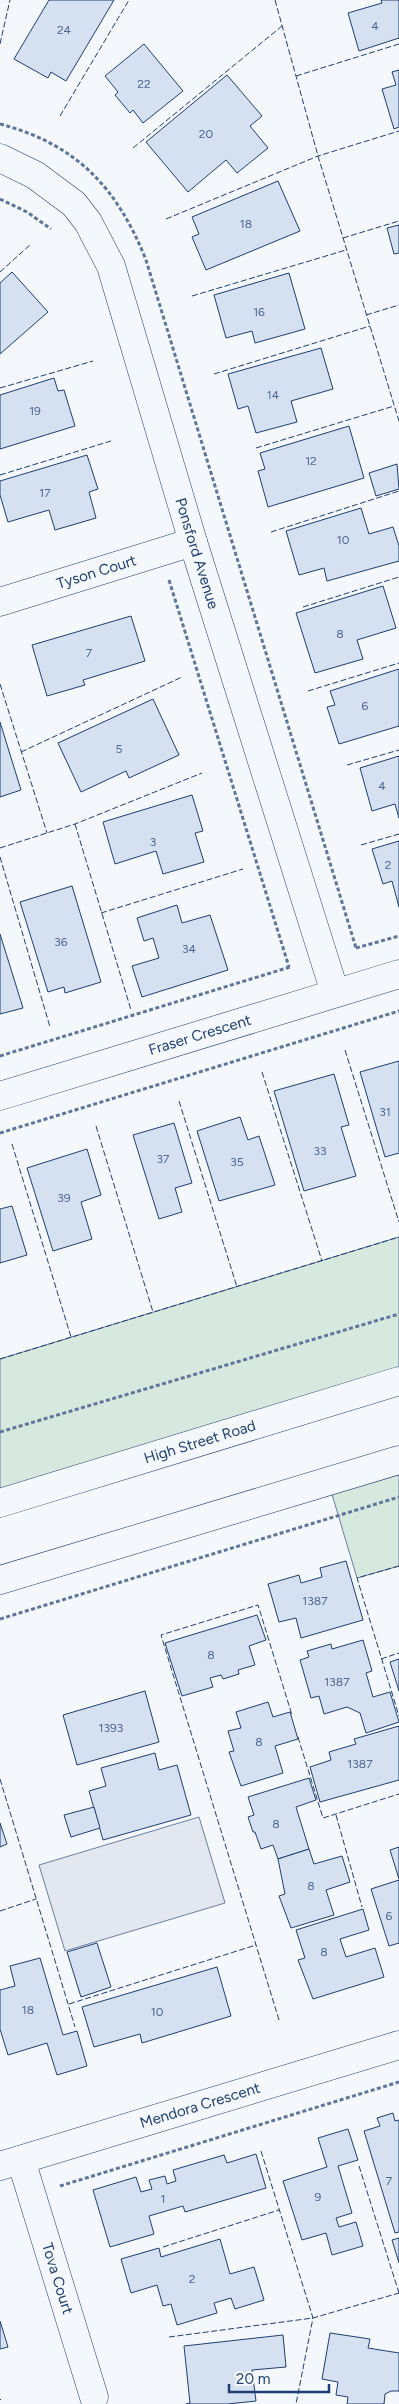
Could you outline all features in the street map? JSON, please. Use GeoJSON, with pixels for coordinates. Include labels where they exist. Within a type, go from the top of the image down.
{"type":"FeatureCollection","features":[{"type":"Feature","properties":{"kind":"street","name":"Ponsford Avenue"},"geometry":{"type":"LineString","coordinates":[[0,158],[15,164],[56,188],[74,204],[100,242],[120,290],[193,542],[335,993]]}},
{"type":"Feature","properties":{"kind":"street","name":"Tyson Court"},"geometry":{"type":"LineString","coordinates":[[0,602],[193,542]]}},
{"type":"Feature","properties":{"kind":"street","name":"Fraser Crescent"},"geometry":{"type":"LineString","coordinates":[[0,1096],[399,974]]}},
{"type":"Feature","properties":{"kind":"street","name":"High Street Road"},"geometry":{"type":"LineString","coordinates":[[0,1503],[399,1381]]}},
{"type":"Feature","properties":{"kind":"street"},"geometry":{"type":"LineString","coordinates":[[0,1580],[399,1460]]}},
{"type":"Feature","properties":{"kind":"street","name":"Mendora Crescent"},"geometry":{"type":"LineString","coordinates":[[11,2163],[399,2045]]}},
{"type":"Feature","properties":{"kind":"street","name":"Tova Court"},"geometry":{"type":"LineString","coordinates":[[11,2163],[94,2397]]}},
{"type":"Feature","properties":{"kind":"path"},"geometry":{"type":"LineString","coordinates":[[0,199],[27,212],[54,231]]}},
{"type":"Feature","properties":{"kind":"path"},"geometry":{"type":"LineString","coordinates":[[168,575],[290,967]]}},
{"type":"Feature","properties":{"kind":"path"},"geometry":{"type":"LineString","coordinates":[[350,950],[399,936]]}},
{"type":"Feature","properties":{"kind":"path"},"geometry":{"type":"LineString","coordinates":[[0,1056],[296,966]]}},
{"type":"Feature","properties":{"kind":"path"},"geometry":{"type":"LineString","coordinates":[[0,1133],[399,1011]]}},
{"type":"Feature","properties":{"kind":"path"},"geometry":{"type":"LineString","coordinates":[[0,1432],[399,1314]]}},
{"type":"Feature","properties":{"kind":"path"},"geometry":{"type":"LineString","coordinates":[[0,1619],[399,1497]]}},
{"type":"Feature","properties":{"kind":"path"},"geometry":{"type":"LineString","coordinates":[[51,2188],[399,2082]]}},
{"type":"Feature","properties":{"kind":"shaded area"},"geometry":{"type":"Polygon","coordinates":[[[399,1237],[399,1381],[0,1503],[0,1359],[399,1237]]]}},
{"type":"Feature","properties":{"kind":"shaded area"},"geometry":{"type":"Polygon","coordinates":[[[399,1460],[399,1566],[357,1578],[328,1481],[399,1460]]]}},
{"type":"Feature","properties":{"kind":"shaded area"},"geometry":{"type":"Polygon","coordinates":[[[199,1817],[225,1903],[65,1951],[39,1865],[199,1817]]]}},
{"type":"Feature","properties":{"kind":"building"},"geometry":{"type":"Polygon","coordinates":[[[49,0],[114,0],[66,81],[51,72],[48,78],[14,59],[49,0]]]}},
{"type":"Feature","properties":{"kind":"building"},"geometry":{"type":"Polygon","coordinates":[[[381,0],[399,0],[399,38],[359,51],[348,13],[382,3],[381,0]]]}},
{"type":"Feature","properties":{"kind":"building"},"geometry":{"type":"Polygon","coordinates":[[[144,44],[183,91],[143,123],[133,110],[130,113],[115,95],[118,92],[105,76],[144,44]]]}},
{"type":"Feature","properties":{"kind":"building"},"geometry":{"type":"Polygon","coordinates":[[[399,70],[399,127],[394,129],[382,89],[396,85],[392,72],[399,70]]]}},
{"type":"Feature","properties":{"kind":"building"},"geometry":{"type":"Polygon","coordinates":[[[227,75],[262,116],[250,126],[268,148],[237,173],[226,160],[188,192],[146,142],[227,75]]]}},
{"type":"Feature","properties":{"kind":"building"},"geometry":{"type":"Polygon","coordinates":[[[278,181],[300,231],[206,270],[192,237],[199,234],[192,217],[278,181]]]}},
{"type":"Feature","properties":{"kind":"building"},"geometry":{"type":"Polygon","coordinates":[[[399,225],[399,253],[394,254],[387,228],[399,225]]]}},
{"type":"Feature","properties":{"kind":"building"},"geometry":{"type":"Polygon","coordinates":[[[12,272],[48,312],[0,354],[0,283],[12,272]]]}},
{"type":"Feature","properties":{"kind":"building"},"geometry":{"type":"Polygon","coordinates":[[[289,273],[305,329],[255,343],[252,331],[226,338],[214,295],[289,273]]]}},
{"type":"Feature","properties":{"kind":"building"},"geometry":{"type":"Polygon","coordinates":[[[321,348],[333,389],[291,401],[297,422],[256,433],[248,406],[238,409],[228,374],[321,348]]]}},
{"type":"Feature","properties":{"kind":"building"},"geometry":{"type":"Polygon","coordinates":[[[54,378],[58,391],[64,390],[75,426],[0,449],[0,395],[54,378]]]}},
{"type":"Feature","properties":{"kind":"building"},"geometry":{"type":"Polygon","coordinates":[[[349,426],[364,478],[268,507],[258,471],[265,469],[260,453],[349,426]]]}},
{"type":"Feature","properties":{"kind":"building"},"geometry":{"type":"Polygon","coordinates":[[[87,455],[98,489],[89,492],[96,518],[55,530],[49,510],[8,522],[0,495],[0,481],[87,455]]]}},
{"type":"Feature","properties":{"kind":"building"},"geometry":{"type":"Polygon","coordinates":[[[397,464],[399,489],[376,496],[369,473],[397,464]]]}},
{"type":"Feature","properties":{"kind":"building"},"geometry":{"type":"Polygon","coordinates":[[[361,508],[369,534],[393,527],[399,546],[399,561],[327,581],[324,568],[299,575],[286,531],[361,508]]]}},
{"type":"Feature","properties":{"kind":"building"},"geometry":{"type":"Polygon","coordinates":[[[383,586],[396,628],[357,640],[363,659],[315,673],[296,613],[383,586]]]}},
{"type":"Feature","properties":{"kind":"building"},"geometry":{"type":"Polygon","coordinates":[[[131,616],[145,661],[83,680],[85,685],[47,696],[32,645],[131,616]]]}},
{"type":"Feature","properties":{"kind":"building"},"geometry":{"type":"Polygon","coordinates":[[[399,669],[399,726],[339,744],[327,707],[335,705],[330,691],[399,669]]]}},
{"type":"Feature","properties":{"kind":"building"},"geometry":{"type":"Polygon","coordinates":[[[153,699],[179,755],[129,778],[126,771],[81,792],[58,743],[153,699]]]}},
{"type":"Feature","properties":{"kind":"building"},"geometry":{"type":"Polygon","coordinates":[[[0,722],[21,790],[0,797],[0,722]]]}},
{"type":"Feature","properties":{"kind":"building"},"geometry":{"type":"Polygon","coordinates":[[[399,756],[399,818],[395,804],[372,811],[360,768],[399,756]]]}},
{"type":"Feature","properties":{"kind":"building"},"geometry":{"type":"Polygon","coordinates":[[[192,795],[203,831],[195,833],[204,862],[163,874],[156,851],[115,864],[103,822],[192,795]]]}},
{"type":"Feature","properties":{"kind":"building"},"geometry":{"type":"Polygon","coordinates":[[[399,841],[399,907],[392,881],[383,884],[372,849],[399,841]]]}},
{"type":"Feature","properties":{"kind":"building"},"geometry":{"type":"Polygon","coordinates":[[[72,886],[101,982],[65,993],[64,987],[48,992],[20,902],[72,886]]]}},
{"type":"Feature","properties":{"kind":"building"},"geometry":{"type":"Polygon","coordinates":[[[177,905],[182,923],[210,915],[228,970],[142,997],[132,966],[159,958],[153,938],[144,941],[137,918],[177,905]]]}},
{"type":"Feature","properties":{"kind":"building"},"geometry":{"type":"Polygon","coordinates":[[[0,934],[23,1008],[0,1014],[0,934]]]}},
{"type":"Feature","properties":{"kind":"building"},"geometry":{"type":"Polygon","coordinates":[[[399,1061],[399,1153],[385,1157],[360,1072],[399,1061]]]}},
{"type":"Feature","properties":{"kind":"building"},"geometry":{"type":"Polygon","coordinates":[[[334,1074],[349,1125],[341,1127],[356,1176],[304,1191],[274,1091],[334,1074]]]}},
{"type":"Feature","properties":{"kind":"building"},"geometry":{"type":"Polygon","coordinates":[[[240,1117],[248,1140],[259,1136],[275,1185],[219,1201],[197,1131],[240,1117]]]}},
{"type":"Feature","properties":{"kind":"building"},"geometry":{"type":"Polygon","coordinates":[[[174,1123],[192,1183],[175,1188],[182,1212],[159,1219],[133,1135],[174,1123]]]}},
{"type":"Feature","properties":{"kind":"building"},"geometry":{"type":"Polygon","coordinates":[[[87,1149],[101,1195],[81,1202],[92,1239],[53,1251],[27,1168],[87,1149]]]}},
{"type":"Feature","properties":{"kind":"building"},"geometry":{"type":"Polygon","coordinates":[[[12,1206],[27,1255],[0,1263],[0,1209],[12,1206]]]}},
{"type":"Feature","properties":{"kind":"building"},"geometry":{"type":"Polygon","coordinates":[[[346,1561],[363,1620],[301,1638],[296,1618],[279,1622],[268,1584],[299,1575],[301,1583],[322,1577],[320,1568],[346,1561]]]}},
{"type":"Feature","properties":{"kind":"building"},"geometry":{"type":"Polygon","coordinates":[[[257,1615],[266,1640],[249,1646],[255,1665],[238,1670],[239,1674],[223,1679],[221,1675],[210,1678],[213,1687],[182,1696],[165,1643],[257,1615]]]}},
{"type":"Feature","properties":{"kind":"building"},"geometry":{"type":"Polygon","coordinates":[[[363,1640],[372,1671],[366,1673],[373,1697],[390,1692],[399,1722],[366,1733],[360,1713],[347,1707],[324,1714],[319,1696],[311,1698],[300,1660],[309,1657],[307,1651],[331,1644],[332,1649],[363,1640]]]}},
{"type":"Feature","properties":{"kind":"building"},"geometry":{"type":"Polygon","coordinates":[[[399,1659],[399,1691],[390,1662],[399,1659]]]}},
{"type":"Feature","properties":{"kind":"building"},"geometry":{"type":"Polygon","coordinates":[[[145,1691],[159,1742],[77,1765],[63,1715],[145,1691]]]}},
{"type":"Feature","properties":{"kind":"building"},"geometry":{"type":"Polygon","coordinates":[[[268,1702],[273,1717],[290,1712],[298,1739],[275,1746],[283,1773],[241,1786],[229,1752],[234,1751],[228,1731],[241,1728],[236,1712],[268,1702]]]}},
{"type":"Feature","properties":{"kind":"building"},"geometry":{"type":"Polygon","coordinates":[[[399,1726],[399,1780],[320,1802],[310,1767],[331,1760],[329,1752],[356,1744],[354,1739],[399,1726]]]}},
{"type":"Feature","properties":{"kind":"building"},"geometry":{"type":"Polygon","coordinates":[[[155,1753],[159,1770],[177,1765],[191,1815],[103,1840],[89,1791],[106,1786],[101,1768],[155,1753]]]}},
{"type":"Feature","properties":{"kind":"building"},"geometry":{"type":"Polygon","coordinates":[[[309,1778],[316,1800],[296,1807],[309,1849],[278,1859],[273,1845],[261,1849],[248,1817],[254,1815],[248,1797],[309,1778]]]}},
{"type":"Feature","properties":{"kind":"building"},"geometry":{"type":"Polygon","coordinates":[[[94,1807],[100,1828],[71,1837],[64,1815],[94,1807]]]}},
{"type":"Feature","properties":{"kind":"building"},"geometry":{"type":"Polygon","coordinates":[[[0,1823],[7,1844],[0,1847],[0,1823]]]}},
{"type":"Feature","properties":{"kind":"building"},"geometry":{"type":"Polygon","coordinates":[[[399,1847],[399,1879],[390,1850],[399,1847]]]}},
{"type":"Feature","properties":{"kind":"building"},"geometry":{"type":"Polygon","coordinates":[[[309,1849],[314,1864],[342,1856],[350,1882],[326,1890],[334,1915],[291,1928],[279,1896],[285,1894],[278,1859],[309,1849]]]}},
{"type":"Feature","properties":{"kind":"building"},"geometry":{"type":"Polygon","coordinates":[[[399,1880],[399,1943],[389,1946],[371,1889],[399,1880]]]}},
{"type":"Feature","properties":{"kind":"building"},"geometry":{"type":"Polygon","coordinates":[[[363,1909],[369,1930],[340,1939],[346,1957],[375,1948],[384,1977],[313,1999],[298,1960],[305,1958],[296,1930],[363,1909]]]}},
{"type":"Feature","properties":{"kind":"building"},"geometry":{"type":"Polygon","coordinates":[[[97,1943],[111,1987],[81,1997],[67,1952],[97,1943]]]}},
{"type":"Feature","properties":{"kind":"building"},"geometry":{"type":"Polygon","coordinates":[[[40,1958],[63,2035],[77,2031],[87,2066],[57,2075],[47,2043],[8,2055],[0,2029],[0,1990],[15,1986],[10,1966],[40,1958]]]}},
{"type":"Feature","properties":{"kind":"building"},"geometry":{"type":"Polygon","coordinates":[[[217,1967],[231,2016],[142,2043],[140,2034],[94,2047],[82,2007],[217,1967]]]}},
{"type":"Feature","properties":{"kind":"building"},"geometry":{"type":"Polygon","coordinates":[[[393,2113],[395,2121],[399,2120],[399,2232],[395,2233],[364,2131],[380,2126],[377,2118],[393,2113]]]}},
{"type":"Feature","properties":{"kind":"building"},"geometry":{"type":"Polygon","coordinates":[[[348,2129],[358,2160],[338,2166],[352,2213],[336,2218],[339,2227],[356,2222],[363,2246],[332,2255],[326,2233],[302,2240],[283,2181],[327,2167],[318,2138],[348,2129]]]}},
{"type":"Feature","properties":{"kind":"building"},"geometry":{"type":"Polygon","coordinates":[[[256,2154],[266,2188],[185,2212],[183,2206],[149,2216],[154,2234],[110,2247],[93,2190],[136,2177],[141,2192],[152,2189],[149,2180],[165,2176],[167,2184],[176,2181],[173,2170],[224,2155],[227,2163],[256,2154]]]}},
{"type":"Feature","properties":{"kind":"building"},"geometry":{"type":"Polygon","coordinates":[[[399,2238],[399,2263],[392,2240],[399,2238]]]}},
{"type":"Feature","properties":{"kind":"building"},"geometry":{"type":"Polygon","coordinates":[[[220,2239],[230,2274],[254,2267],[264,2300],[235,2309],[231,2298],[214,2303],[217,2313],[177,2325],[171,2304],[163,2306],[157,2285],[131,2293],[121,2259],[159,2248],[161,2257],[220,2239]]]}},
{"type":"Feature","properties":{"kind":"building"},"geometry":{"type":"Polygon","coordinates":[[[0,2321],[8,2347],[0,2349],[0,2321]]]}},
{"type":"Feature","properties":{"kind":"building"},"geometry":{"type":"Polygon","coordinates":[[[330,2333],[370,2339],[368,2348],[399,2353],[399,2391],[391,2391],[385,2394],[384,2404],[347,2404],[348,2397],[336,2395],[338,2382],[322,2379],[330,2333]]]}},
{"type":"Feature","properties":{"kind":"building"},"geometry":{"type":"Polygon","coordinates":[[[283,2335],[286,2367],[252,2370],[256,2401],[227,2404],[186,2404],[190,2403],[184,2346],[283,2335]]]}},
{"type":"Feature","properties":{"kind":"fence"},"geometry":{"type":"LineString","coordinates":[[0,44],[10,0]]}},
{"type":"Feature","properties":{"kind":"fence"},"geometry":{"type":"LineString","coordinates":[[60,116],[129,0]]}},
{"type":"Feature","properties":{"kind":"fence"},"geometry":{"type":"LineString","coordinates":[[275,0],[318,156],[399,421]]}},
{"type":"Feature","properties":{"kind":"fence"},"geometry":{"type":"LineString","coordinates":[[133,148],[282,26]]}},
{"type":"Feature","properties":{"kind":"fence"},"geometry":{"type":"LineString","coordinates":[[296,76],[399,44]]}},
{"type":"Feature","properties":{"kind":"fence"},"geometry":{"type":"LineString","coordinates":[[166,219],[318,156],[399,131]]}},
{"type":"Feature","properties":{"kind":"fence"},"geometry":{"type":"LineString","coordinates":[[343,238],[399,221]]}},
{"type":"Feature","properties":{"kind":"fence"},"geometry":{"type":"LineString","coordinates":[[0,272],[31,244]]}},
{"type":"Feature","properties":{"kind":"fence"},"geometry":{"type":"LineString","coordinates":[[192,296],[346,250]]}},
{"type":"Feature","properties":{"kind":"fence"},"geometry":{"type":"LineString","coordinates":[[366,315],[399,305]]}},
{"type":"Feature","properties":{"kind":"fence"},"geometry":{"type":"LineString","coordinates":[[214,374],[370,326]]}},
{"type":"Feature","properties":{"kind":"fence"},"geometry":{"type":"LineString","coordinates":[[0,388],[93,361]]}},
{"type":"Feature","properties":{"kind":"fence"},"geometry":{"type":"LineString","coordinates":[[256,448],[394,406]]}},
{"type":"Feature","properties":{"kind":"fence"},"geometry":{"type":"LineString","coordinates":[[0,475],[111,441]]}},
{"type":"Feature","properties":{"kind":"fence"},"geometry":{"type":"LineString","coordinates":[[271,532],[399,491]]}},
{"type":"Feature","properties":{"kind":"fence"},"geometry":{"type":"LineString","coordinates":[[303,607],[399,577]]}},
{"type":"Feature","properties":{"kind":"fence"},"geometry":{"type":"LineString","coordinates":[[308,691],[399,663]]}},
{"type":"Feature","properties":{"kind":"fence"},"geometry":{"type":"LineString","coordinates":[[21,752],[182,677]]}},
{"type":"Feature","properties":{"kind":"fence"},"geometry":{"type":"LineString","coordinates":[[0,684],[47,833]]}},
{"type":"Feature","properties":{"kind":"fence"},"geometry":{"type":"LineString","coordinates":[[347,765],[399,750]]}},
{"type":"Feature","properties":{"kind":"fence"},"geometry":{"type":"LineString","coordinates":[[0,848],[75,824],[202,773]]}},
{"type":"Feature","properties":{"kind":"fence"},"geometry":{"type":"LineString","coordinates":[[75,824],[131,1010]]}},
{"type":"Feature","properties":{"kind":"fence"},"geometry":{"type":"LineString","coordinates":[[361,845],[399,834]]}},
{"type":"Feature","properties":{"kind":"fence"},"geometry":{"type":"LineString","coordinates":[[0,857],[50,1027]]}},
{"type":"Feature","properties":{"kind":"fence"},"geometry":{"type":"LineString","coordinates":[[101,913],[243,869]]}},
{"type":"Feature","properties":{"kind":"fence"},"geometry":{"type":"LineString","coordinates":[[345,1050],[399,1222]]}},
{"type":"Feature","properties":{"kind":"fence"},"geometry":{"type":"LineString","coordinates":[[262,1072],[322,1261]]}},
{"type":"Feature","properties":{"kind":"fence"},"geometry":{"type":"LineString","coordinates":[[179,1101],[237,1287]]}},
{"type":"Feature","properties":{"kind":"fence"},"geometry":{"type":"LineString","coordinates":[[96,1126],[153,1312]]}},
{"type":"Feature","properties":{"kind":"fence"},"geometry":{"type":"LineString","coordinates":[[12,1144],[71,1337]]}},
{"type":"Feature","properties":{"kind":"fence"},"geometry":{"type":"LineString","coordinates":[[0,1359],[399,1237]]}},
{"type":"Feature","properties":{"kind":"fence"},"geometry":{"type":"LineString","coordinates":[[399,1566],[357,1578],[399,1716]]}},
{"type":"Feature","properties":{"kind":"fence"},"geometry":{"type":"LineString","coordinates":[[279,2020],[161,1635],[258,1605],[292,1715]]}},
{"type":"Feature","properties":{"kind":"fence"},"geometry":{"type":"LineString","coordinates":[[381,1659],[399,1653]]}},
{"type":"Feature","properties":{"kind":"fence"},"geometry":{"type":"LineString","coordinates":[[298,1737],[323,1818],[399,1794]]}},
{"type":"Feature","properties":{"kind":"fence"},"geometry":{"type":"LineString","coordinates":[[0,1779],[75,2027]]}},
{"type":"Feature","properties":{"kind":"fence"},"geometry":{"type":"LineString","coordinates":[[336,1815],[362,1907]]}},
{"type":"Feature","properties":{"kind":"fence"},"geometry":{"type":"LineString","coordinates":[[0,1911],[36,1899]]}},
{"type":"Feature","properties":{"kind":"fence"},"geometry":{"type":"LineString","coordinates":[[69,2004],[256,1945]]}},
{"type":"Feature","properties":{"kind":"fence"},"geometry":{"type":"LineString","coordinates":[[261,2151],[313,2318],[296,2404]]}},
{"type":"Feature","properties":{"kind":"fence"},"geometry":{"type":"LineString","coordinates":[[359,2166],[399,2293]]}},
{"type":"Feature","properties":{"kind":"fence"},"geometry":{"type":"LineString","coordinates":[[163,2247],[279,2210]]}},
{"type":"Feature","properties":{"kind":"fence"},"geometry":{"type":"LineString","coordinates":[[169,2337],[313,2318],[399,2293]]}}]}
